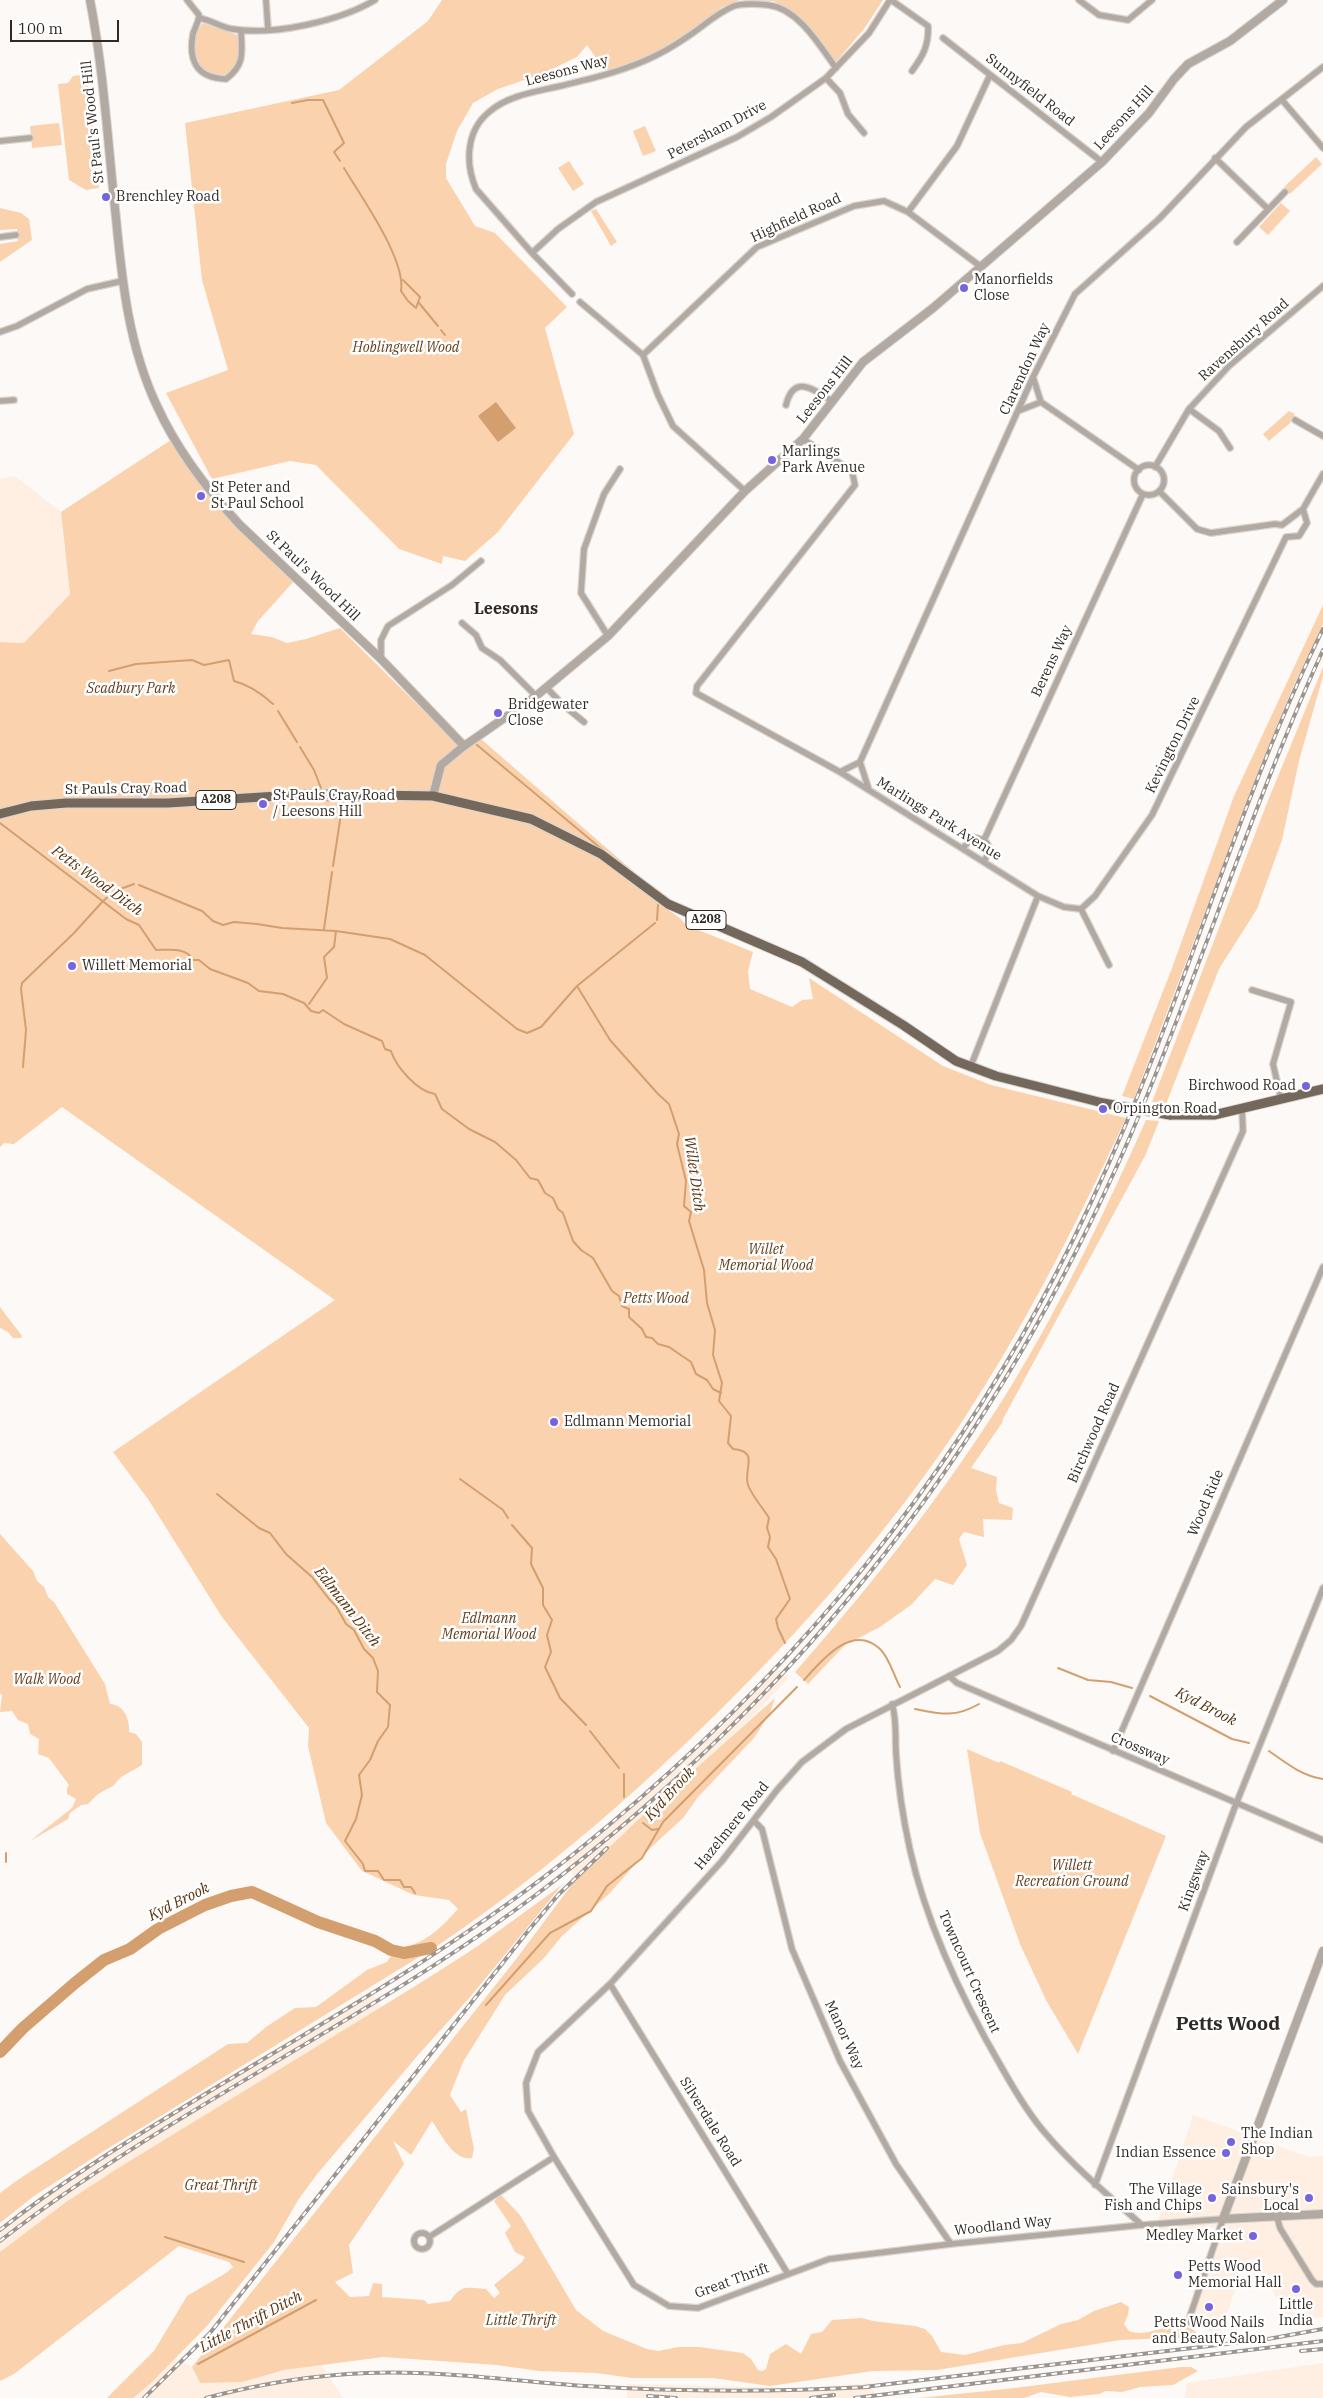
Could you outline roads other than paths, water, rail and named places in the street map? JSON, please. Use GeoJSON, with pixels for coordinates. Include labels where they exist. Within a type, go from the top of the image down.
{"type":"FeatureCollection","features":[{"type":"Feature","properties":{"kind":"main road","name":"St Pauls Cray Road"},"geometry":{"type":"LineString","coordinates":[[0,814],[31,806],[66,803],[168,803],[309,794],[433,796]]}},
{"type":"Feature","properties":{"kind":"main road","name":"A208"},"geometry":{"type":"LineString","coordinates":[[433,796],[486,810],[531,819],[601,854],[668,904],[802,962],[903,1025],[956,1061],[970,1068],[1103,1103],[1170,1115],[1214,1116],[1323,1089]]}},
{"type":"Feature","properties":{"kind":"street","name":"St Paul's Wood Hill"},"geometry":{"type":"LineString","coordinates":[[90,0],[122,281],[132,334],[156,406],[184,455],[201,480],[239,524],[381,659],[464,746]]}},
{"type":"Feature","properties":{"kind":"street"},"geometry":{"type":"LineString","coordinates":[[187,0],[198,13],[199,18],[193,36],[193,59],[200,72],[206,77],[226,79],[238,70],[242,56],[241,30]]}},
{"type":"Feature","properties":{"kind":"street"},"geometry":{"type":"LineString","coordinates":[[266,0],[268,29]]}},
{"type":"Feature","properties":{"kind":"street"},"geometry":{"type":"LineString","coordinates":[[199,18],[220,26],[241,30],[268,29],[326,20],[348,13],[375,0]]}},
{"type":"Feature","properties":{"kind":"street"},"geometry":{"type":"LineString","coordinates":[[891,0],[928,26],[929,39],[925,53],[912,71]]}},
{"type":"Feature","properties":{"kind":"street","name":"Petersham Drive"},"geometry":{"type":"LineString","coordinates":[[532,253],[558,229],[596,202],[737,137],[771,117],[826,78],[869,33],[891,0]]}},
{"type":"Feature","properties":{"kind":"street"},"geometry":{"type":"LineString","coordinates":[[1079,0],[1099,15],[1128,20],[1152,0]]}},
{"type":"Feature","properties":{"kind":"street","name":"Leesons Hill"},"geometry":{"type":"LineString","coordinates":[[433,796],[441,765],[464,746],[547,688],[608,636],[745,491],[803,439],[863,362],[933,308],[1102,162],[1150,113],[1174,79],[1188,64],[1230,40],[1283,0]]}},
{"type":"Feature","properties":{"kind":"street","name":"Leesons Way"},"geometry":{"type":"LineString","coordinates":[[572,294],[482,198],[470,176],[469,152],[472,137],[479,122],[489,111],[516,97],[606,75],[645,61],[687,37],[721,12],[736,5],[770,5],[798,19],[836,68]]}},
{"type":"Feature","properties":{"kind":"street","name":"Sunnyfield Road"},"geometry":{"type":"LineString","coordinates":[[943,38],[1102,162]]}},
{"type":"Feature","properties":{"kind":"street","name":"Clarendon Way"},"geometry":{"type":"LineString","coordinates":[[860,762],[1033,378],[1075,294],[1160,218],[1246,127],[1323,67]]}},
{"type":"Feature","properties":{"kind":"street"},"geometry":{"type":"LineString","coordinates":[[908,212],[956,146],[990,75]]}},
{"type":"Feature","properties":{"kind":"street"},"geometry":{"type":"LineString","coordinates":[[826,78],[840,93],[848,114],[864,133]]}},
{"type":"Feature","properties":{"kind":"street"},"geometry":{"type":"LineString","coordinates":[[1282,100],[1323,148]]}},
{"type":"Feature","properties":{"kind":"street"},"geometry":{"type":"LineString","coordinates":[[0,141],[30,138]]}},
{"type":"Feature","properties":{"kind":"street"},"geometry":{"type":"LineString","coordinates":[[1215,158],[1268,210]]}},
{"type":"Feature","properties":{"kind":"street"},"geometry":{"type":"LineString","coordinates":[[1237,242],[1285,192]]}},
{"type":"Feature","properties":{"kind":"street","name":"Highfield Road"},"geometry":{"type":"LineString","coordinates":[[643,355],[757,247],[854,206],[884,202],[908,212],[980,266]]}},
{"type":"Feature","properties":{"kind":"street"},"geometry":{"type":"LineString","coordinates":[[0,237],[16,235]]}},
{"type":"Feature","properties":{"kind":"street"},"geometry":{"type":"LineString","coordinates":[[0,332],[17,326],[87,289],[122,281]]}},
{"type":"Feature","properties":{"kind":"street","name":"Ravensbury Road"},"geometry":{"type":"LineString","coordinates":[[1155,466],[1189,409],[1229,366],[1323,286]]}},
{"type":"Feature","properties":{"kind":"street"},"geometry":{"type":"LineString","coordinates":[[580,302],[643,355],[658,395],[673,426],[745,491]]}},
{"type":"Feature","properties":{"kind":"street"},"geometry":{"type":"LineString","coordinates":[[1033,378],[1041,402],[1139,470]]}},
{"type":"Feature","properties":{"kind":"street"},"geometry":{"type":"LineString","coordinates":[[786,405],[789,394],[798,387],[803,386],[809,386],[833,402]]}},
{"type":"Feature","properties":{"kind":"street"},"geometry":{"type":"LineString","coordinates":[[0,401],[14,400]]}},
{"type":"Feature","properties":{"kind":"street"},"geometry":{"type":"LineString","coordinates":[[1018,411],[1041,402]]}},
{"type":"Feature","properties":{"kind":"street"},"geometry":{"type":"LineString","coordinates":[[1189,409],[1219,430],[1230,448]]}},
{"type":"Feature","properties":{"kind":"street"},"geometry":{"type":"LineString","coordinates":[[1294,420],[1323,436]]}},
{"type":"Feature","properties":{"kind":"street","name":"Marlings Park Avenue"},"geometry":{"type":"LineString","coordinates":[[803,439],[852,471],[854,485],[696,686],[696,693],[840,772],[1038,896]]}},
{"type":"Feature","properties":{"kind":"street"},"geometry":{"type":"LineString","coordinates":[[1146,466],[1155,466],[1164,478],[1164,483],[1159,491],[1151,495],[1143,494],[1135,483],[1139,470],[1146,466]]}},
{"type":"Feature","properties":{"kind":"street"},"geometry":{"type":"LineString","coordinates":[[608,636],[581,593],[584,549],[604,494],[620,469]]}},
{"type":"Feature","properties":{"kind":"street"},"geometry":{"type":"LineString","coordinates":[[1159,491],[1197,528],[1211,533],[1275,524],[1282,525],[1303,509],[1323,474]]}},
{"type":"Feature","properties":{"kind":"street","name":"Berens Way"},"geometry":{"type":"LineString","coordinates":[[984,861],[989,853],[989,848],[984,840],[1143,494]]}},
{"type":"Feature","properties":{"kind":"street"},"geometry":{"type":"LineString","coordinates":[[1282,525],[1286,537],[1299,536],[1307,523],[1303,509]]}},
{"type":"Feature","properties":{"kind":"street","name":"Kevington Drive"},"geometry":{"type":"LineString","coordinates":[[1081,909],[1095,896],[1152,815],[1286,537]]}},
{"type":"Feature","properties":{"kind":"street"},"geometry":{"type":"LineString","coordinates":[[381,659],[381,640],[388,626],[452,585],[481,561]]}},
{"type":"Feature","properties":{"kind":"street"},"geometry":{"type":"LineString","coordinates":[[462,623],[476,635],[482,648],[500,660],[536,696]]}},
{"type":"Feature","properties":{"kind":"street"},"geometry":{"type":"LineString","coordinates":[[547,688],[562,704],[584,722]]}},
{"type":"Feature","properties":{"kind":"street"},"geometry":{"type":"LineString","coordinates":[[840,772],[860,762],[869,790]]}},
{"type":"Feature","properties":{"kind":"street"},"geometry":{"type":"LineString","coordinates":[[963,848],[973,837],[984,840]]}},
{"type":"Feature","properties":{"kind":"street"},"geometry":{"type":"LineString","coordinates":[[970,1068],[1038,896],[1064,907],[1081,909],[1109,965]]}},
{"type":"Feature","properties":{"kind":"street"},"geometry":{"type":"LineString","coordinates":[[1252,990],[1291,1002],[1273,1064],[1281,1099]]}},
{"type":"Feature","properties":{"kind":"street","name":"Birchwood Road"},"geometry":{"type":"LineString","coordinates":[[892,1704],[998,1651],[1011,1640],[1022,1626],[1243,1131],[1242,1109]]}},
{"type":"Feature","properties":{"kind":"street","name":"Wood Ride"},"geometry":{"type":"LineString","coordinates":[[1113,1750],[1323,1267]]}},
{"type":"Feature","properties":{"kind":"street","name":"Kingsway"},"geometry":{"type":"LineString","coordinates":[[1095,2185],[1236,1804],[1323,1588]]}},
{"type":"Feature","properties":{"kind":"street","name":"Crossway"},"geometry":{"type":"LineString","coordinates":[[949,1676],[957,1683],[1323,1840]]}},
{"type":"Feature","properties":{"kind":"street","name":"Hazelmere Road"},"geometry":{"type":"LineString","coordinates":[[610,1984],[722,1861],[777,1790],[802,1762],[833,1738],[892,1704]]}},
{"type":"Feature","properties":{"kind":"street","name":"Towncourt Crescent"},"geometry":{"type":"LineString","coordinates":[[892,1704],[903,1814],[913,1865],[941,1944],[985,2038],[1013,2087],[1045,2133],[1095,2185],[1142,2224]]}},
{"type":"Feature","properties":{"kind":"street","name":"Manor Way"},"geometry":{"type":"LineString","coordinates":[[754,1821],[762,1829],[792,1949],[840,2061],[896,2164],[951,2244]]}},
{"type":"Feature","properties":{"kind":"street"},"geometry":{"type":"LineString","coordinates":[[1188,2322],[1223,2219],[1323,1951]]}},
{"type":"Feature","properties":{"kind":"street","name":"Great Thrift"},"geometry":{"type":"LineString","coordinates":[[610,1984],[538,2052],[526,2083],[528,2111],[554,2158],[634,2285],[669,2306],[698,2308],[788,2274]]}},
{"type":"Feature","properties":{"kind":"street","name":"Silverdale Road"},"geometry":{"type":"LineString","coordinates":[[610,1984],[788,2274]]}},
{"type":"Feature","properties":{"kind":"street"},"geometry":{"type":"LineString","coordinates":[[429,2237],[554,2158]]}},
{"type":"Feature","properties":{"kind":"street"},"geometry":{"type":"LineString","coordinates":[[1223,2219],[1323,2214]]}},
{"type":"Feature","properties":{"kind":"street"},"geometry":{"type":"LineString","coordinates":[[1278,2217],[1280,2228],[1312,2280],[1316,2284],[1323,2284]]}},
{"type":"Feature","properties":{"kind":"street","name":"Woodland Way"},"geometry":{"type":"LineString","coordinates":[[788,2274],[829,2259],[1142,2224],[1223,2219]]}},
{"type":"Feature","properties":{"kind":"waterway"},"geometry":{"type":"LineString","coordinates":[[292,103],[323,100],[344,143],[334,152],[340,161]]}},
{"type":"Feature","properties":{"kind":"waterway"},"geometry":{"type":"LineString","coordinates":[[344,168],[390,246],[401,278],[401,291],[416,308],[420,297],[403,280]]}},
{"type":"Feature","properties":{"kind":"waterway"},"geometry":{"type":"LineString","coordinates":[[419,303],[438,326]]}},
{"type":"Feature","properties":{"kind":"waterway"},"geometry":{"type":"LineString","coordinates":[[441,330],[445,335]]}},
{"type":"Feature","properties":{"kind":"waterway"},"geometry":{"type":"LineString","coordinates":[[109,671],[136,664],[192,660],[204,665],[229,660],[234,681],[255,690],[273,704]]}},
{"type":"Feature","properties":{"kind":"waterway"},"geometry":{"type":"LineString","coordinates":[[278,711],[297,742]]}},
{"type":"Feature","properties":{"kind":"waterway"},"geometry":{"type":"LineString","coordinates":[[477,745],[604,851]]}},
{"type":"Feature","properties":{"kind":"waterway"},"geometry":{"type":"LineString","coordinates":[[300,747],[314,770],[321,788]]}},
{"type":"Feature","properties":{"kind":"waterway"},"geometry":{"type":"LineString","coordinates":[[322,800],[343,801],[333,866]]}},
{"type":"Feature","properties":{"kind":"waterway","name":"Petts Wood Ditch"},"geometry":{"type":"LineString","coordinates":[[0,823],[126,919],[139,925],[156,950],[172,950],[187,953],[193,960],[199,960],[210,969],[248,983],[259,991],[283,994],[304,1003],[311,1011],[319,1013],[323,1010],[344,1024],[382,1041],[385,1049],[391,1051],[408,1078],[422,1089],[435,1094],[442,1109],[469,1129],[495,1142],[516,1160],[530,1178],[538,1180],[545,1193],[553,1198],[558,1209],[563,1213],[573,1241],[581,1250],[593,1258],[612,1291],[619,1296],[622,1306],[629,1309],[629,1317],[642,1329],[646,1337],[652,1338],[658,1344],[669,1347],[691,1362],[696,1374],[707,1380],[713,1389],[721,1393]]}},
{"type":"Feature","properties":{"kind":"waterway"},"geometry":{"type":"LineString","coordinates":[[324,929],[332,872]]}},
{"type":"Feature","properties":{"kind":"waterway"},"geometry":{"type":"LineString","coordinates":[[23,1067],[26,1030],[21,989],[22,983],[74,933],[103,901],[115,891],[134,884]]}},
{"type":"Feature","properties":{"kind":"waterway"},"geometry":{"type":"LineString","coordinates":[[139,885],[202,911],[213,921],[223,925],[234,922],[282,928],[336,931],[390,939],[425,955],[517,1029],[527,1033],[541,1027],[577,986],[655,923]]}},
{"type":"Feature","properties":{"kind":"waterway"},"geometry":{"type":"LineString","coordinates":[[657,920],[658,905]]}},
{"type":"Feature","properties":{"kind":"waterway"},"geometry":{"type":"LineString","coordinates":[[309,1004],[327,978],[324,957],[334,947],[336,931]]}},
{"type":"Feature","properties":{"kind":"waterway","name":"Willet Ditch"},"geometry":{"type":"LineString","coordinates":[[577,986],[610,1040],[669,1104],[679,1134],[677,1144],[686,1181],[684,1206],[691,1212],[689,1221],[704,1270],[707,1303],[715,1330],[713,1355],[722,1383],[719,1401],[731,1416],[728,1443],[733,1449],[746,1453],[749,1462],[748,1485],[769,1518],[767,1528],[770,1537],[768,1547],[776,1559],[790,1599],[776,1619],[785,1643]]}},
{"type":"Feature","properties":{"kind":"waterway"},"geometry":{"type":"LineString","coordinates":[[460,1479],[503,1510],[508,1518]]}},
{"type":"Feature","properties":{"kind":"waterway","name":"Edlmann Ditch"},"geometry":{"type":"LineString","coordinates":[[217,1494],[259,1528],[270,1533],[286,1554],[312,1577],[336,1606],[346,1624],[354,1630],[364,1649],[373,1658],[378,1671],[377,1692],[390,1705],[388,1727],[378,1741],[370,1760],[359,1775],[362,1795],[356,1819],[345,1841],[363,1864],[365,1871],[378,1871],[384,1880],[400,1880],[404,1887],[411,1887],[415,1893]]}},
{"type":"Feature","properties":{"kind":"waterway"},"geometry":{"type":"LineString","coordinates":[[512,1525],[532,1548],[531,1564],[543,1588],[543,1605],[552,1620],[547,1635],[551,1652],[545,1667],[560,1698],[586,1725]]}},
{"type":"Feature","properties":{"kind":"waterway","name":"Kyd Brook"},"geometry":{"type":"LineString","coordinates":[[804,1680],[838,1647],[848,1642],[859,1640],[869,1642],[883,1652],[900,1687]]}},
{"type":"Feature","properties":{"kind":"waterway","name":"Kyd Brook"},"geometry":{"type":"LineString","coordinates":[[1058,1668],[1088,1680],[1111,1682],[1132,1688]]}},
{"type":"Feature","properties":{"kind":"waterway","name":"Kyd Brook"},"geometry":{"type":"LineString","coordinates":[[486,2005],[550,1933],[591,1911],[607,1886],[642,1858],[663,1822],[797,1687]]}},
{"type":"Feature","properties":{"kind":"waterway","name":"Kyd Brook"},"geometry":{"type":"LineString","coordinates":[[1150,1696],[1232,1739],[1249,1743]]}},
{"type":"Feature","properties":{"kind":"waterway","name":"Kyd Brook"},"geometry":{"type":"LineString","coordinates":[[915,1709],[947,1714],[962,1711],[979,1704]]}},
{"type":"Feature","properties":{"kind":"waterway"},"geometry":{"type":"LineString","coordinates":[[590,1731],[619,1768]]}},
{"type":"Feature","properties":{"kind":"waterway","name":"Kyd Brook"},"geometry":{"type":"LineString","coordinates":[[1269,1751],[1301,1772],[1323,1779]]}},
{"type":"Feature","properties":{"kind":"waterway"},"geometry":{"type":"LineString","coordinates":[[624,1774],[624,1797]]}},
{"type":"Feature","properties":{"kind":"waterway"},"geometry":{"type":"LineString","coordinates":[[643,1823],[652,1830],[658,1829]]}},
{"type":"Feature","properties":{"kind":"waterway"},"geometry":{"type":"LineString","coordinates":[[6,1853],[6,1862]]}},
{"type":"Feature","properties":{"kind":"waterway","name":"Kyd Brook"},"geometry":{"type":"LineString","coordinates":[[0,2052],[23,2028],[104,1960],[130,1949],[158,1929],[205,1905],[231,1896],[252,1892],[318,1922],[375,1941],[391,1950],[404,1953],[431,1948]]}},
{"type":"Feature","properties":{"kind":"waterway","name":"Edlmann Ditch"},"geometry":{"type":"LineString","coordinates":[[416,1946],[419,1950]]}},
{"type":"Feature","properties":{"kind":"waterway"},"geometry":{"type":"LineString","coordinates":[[165,2237],[244,2262]]}},
{"type":"Feature","properties":{"kind":"waterway","name":"Little Thrift Ditch"},"geometry":{"type":"LineString","coordinates":[[198,2364],[316,2300]]}},
{"type":"Feature","properties":{"kind":"railway"},"geometry":{"type":"LineString","coordinates":[[0,2230],[43,2197],[111,2152],[432,1956],[481,1923],[576,1852],[698,1746],[810,1630],[863,1568],[959,1438],[1022,1336],[1077,1233],[1110,1162],[1140,1090],[1272,742],[1323,629]]}},
{"type":"Feature","properties":{"kind":"railway"},"geometry":{"type":"LineString","coordinates":[[0,2241],[65,2193],[132,2149],[408,1982],[475,1938],[541,1891],[637,1813],[726,1732],[808,1645],[884,1554],[954,1458],[1018,1357],[1076,1251],[1129,1139],[1272,771],[1323,650]]}},
{"type":"Feature","properties":{"kind":"railway"},"geometry":{"type":"LineString","coordinates":[[144,2398],[210,2333],[528,1931],[558,1895],[607,1848]]}},
{"type":"Feature","properties":{"kind":"railway"},"geometry":{"type":"LineString","coordinates":[[864,2387],[1268,2339],[1323,2329]]}},
{"type":"Feature","properties":{"kind":"railway"},"geometry":{"type":"LineString","coordinates":[[855,2398],[1323,2341]]}},
{"type":"Feature","properties":{"kind":"railway"},"geometry":{"type":"LineString","coordinates":[[1301,2351],[1323,2349]]}},
{"type":"Feature","properties":{"kind":"railway"},"geometry":{"type":"LineString","coordinates":[[206,2398],[246,2388],[306,2378],[394,2372],[449,2374],[586,2386],[657,2389],[798,2390],[869,2387]]}},
{"type":"Feature","properties":{"kind":"railway"},"geometry":{"type":"LineString","coordinates":[[811,2398],[834,2395]]}},
{"type":"Feature","properties":{"kind":"railway"},"geometry":{"type":"LineString","coordinates":[[648,2396],[676,2398]]}},
{"type":"Feature","properties":{"kind":"place","name":"Brenchley Road"},"geometry":{"type":"Point","coordinates":[106,197]}},
{"type":"Feature","properties":{"kind":"place","name":"Manorfields Close"},"geometry":{"type":"Point","coordinates":[964,288]}},
{"type":"Feature","properties":{"kind":"place","name":"Marlings Park Avenue"},"geometry":{"type":"Point","coordinates":[772,460]}},
{"type":"Feature","properties":{"kind":"place","name":"St Peter and St Paul School"},"geometry":{"type":"Point","coordinates":[201,496]}},
{"type":"Feature","properties":{"kind":"place","name":"Bridgewater Close"},"geometry":{"type":"Point","coordinates":[498,713]}},
{"type":"Feature","properties":{"kind":"place","name":"St Pauls Cray Road / Leesons Hill"},"geometry":{"type":"Point","coordinates":[263,804]}},
{"type":"Feature","properties":{"kind":"place","name":"Willett Memorial"},"geometry":{"type":"Point","coordinates":[72,966]}},
{"type":"Feature","properties":{"kind":"place","name":"Birchwood Road"},"geometry":{"type":"Point","coordinates":[1306,1086]}},
{"type":"Feature","properties":{"kind":"place","name":"Orpington Road"},"geometry":{"type":"Point","coordinates":[1103,1109]}},
{"type":"Feature","properties":{"kind":"place","name":"Edlmann Memorial"},"geometry":{"type":"Point","coordinates":[554,1422]}},
{"type":"Feature","properties":{"kind":"place","name":"The Indian Shop"},"geometry":{"type":"Point","coordinates":[1231,2142]}},
{"type":"Feature","properties":{"kind":"place","name":"Indian Essence"},"geometry":{"type":"Point","coordinates":[1226,2153]}},
{"type":"Feature","properties":{"kind":"place","name":"The Village Fish and Chips"},"geometry":{"type":"Point","coordinates":[1212,2198]}},
{"type":"Feature","properties":{"kind":"place","name":"Sainsbury's Local"},"geometry":{"type":"Point","coordinates":[1309,2198]}},
{"type":"Feature","properties":{"kind":"place","name":"Medley Market"},"geometry":{"type":"Point","coordinates":[1253,2236]}},
{"type":"Feature","properties":{"kind":"place","name":"Petts Wood Memorial Hall"},"geometry":{"type":"Point","coordinates":[1178,2275]}},
{"type":"Feature","properties":{"kind":"place","name":"Little India"},"geometry":{"type":"Point","coordinates":[1296,2289]}},
{"type":"Feature","properties":{"kind":"place","name":"Petts Wood Nails and Beauty Salon"},"geometry":{"type":"Point","coordinates":[1209,2307]}},
{"type":"Feature","properties":{"kind":"district","name":"Leesons"},"geometry":{"type":"Point","coordinates":[506,609]}},
{"type":"Feature","properties":{"kind":"district","name":"Petts Wood"},"geometry":{"type":"Point","coordinates":[1228,2025]}},
{"type":"Feature","properties":{"kind":"park label","name":"Hoblingwell Wood"},"geometry":{"type":"Point","coordinates":[406,348]}},
{"type":"Feature","properties":{"kind":"park label","name":"Scadbury Park"},"geometry":{"type":"Point","coordinates":[131,689]}},
{"type":"Feature","properties":{"kind":"park label","name":"Willet Memorial Wood"},"geometry":{"type":"Point","coordinates":[766,1258]}},
{"type":"Feature","properties":{"kind":"park label","name":"Edlmann Memorial Wood"},"geometry":{"type":"Point","coordinates":[489,1628]}},
{"type":"Feature","properties":{"kind":"park label","name":"Walk Wood"},"geometry":{"type":"Point","coordinates":[47,1680]}},
{"type":"Feature","properties":{"kind":"park label","name":"Willett Recreation Ground"},"geometry":{"type":"Point","coordinates":[1072,1874]}},
{"type":"Feature","properties":{"kind":"park label","name":"Little Thrift"},"geometry":{"type":"Point","coordinates":[521,2321]}}]}
